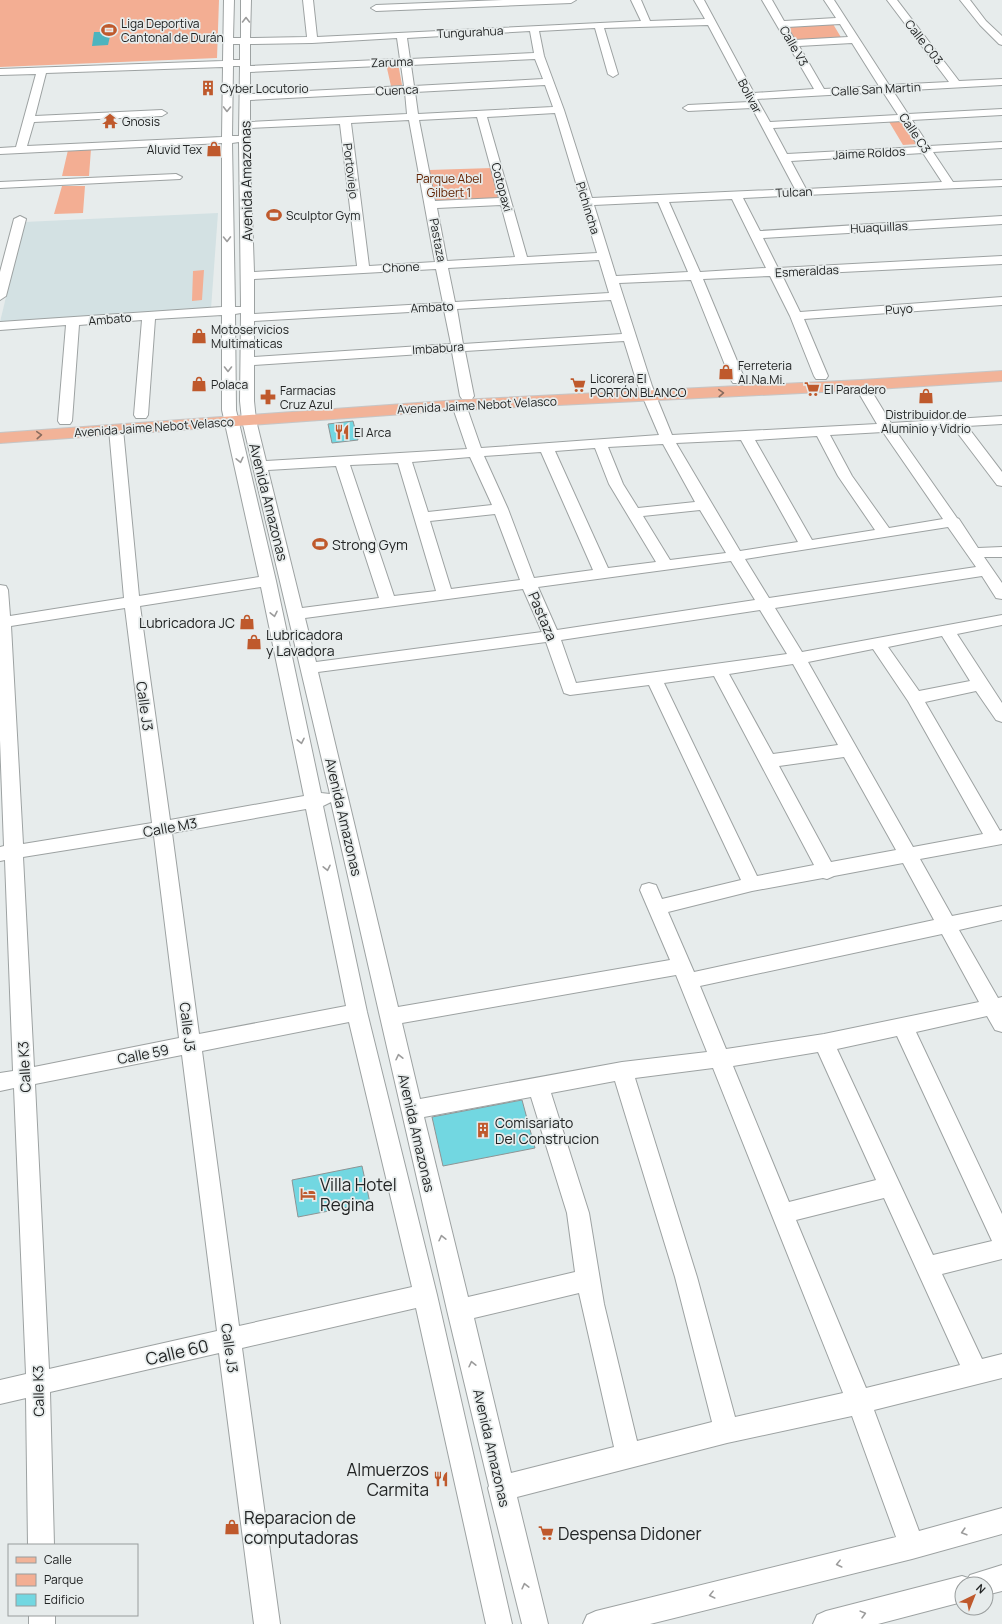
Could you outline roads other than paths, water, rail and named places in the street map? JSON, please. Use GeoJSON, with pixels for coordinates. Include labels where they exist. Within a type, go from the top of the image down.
{"type":"FeatureCollection","features":[{"type":"Feature","properties":{"kind":"main road","name":"Avenida Jaime Nebot Velasco"},"geometry":{"type":"LineString","coordinates":[[647,391],[738,380],[1002,365]]}},
{"type":"Feature","properties":{"kind":"main road","name":"Avenida Jaime Nebot Velasco"},"geometry":{"type":"LineString","coordinates":[[0,438],[116,429],[239,415],[463,401],[647,391],[862,385],[1002,376]]}},
{"type":"Feature","properties":{"kind":"main road","name":"Avenida Jaime Nebot Velasco"},"geometry":{"type":"LineString","coordinates":[[0,424],[141,415],[239,415]]}},
{"type":"Feature","properties":{"kind":"street","name":"Avenida Amazonas"},"geometry":{"type":"LineString","coordinates":[[229,0],[226,139],[228,311],[239,415],[268,581],[357,1012],[424,1295],[499,1624]]}},
{"type":"Feature","properties":{"kind":"street","name":"Avenida Amazonas"},"geometry":{"type":"LineString","coordinates":[[246,0],[244,138],[248,276],[248,361],[239,415],[260,466],[309,668],[501,1488],[535,1624]]}},
{"type":"Feature","properties":{"kind":"street"},"geometry":{"type":"LineString","coordinates":[[308,0],[312,40]]}},
{"type":"Feature","properties":{"kind":"street"},"geometry":{"type":"LineString","coordinates":[[636,0],[647,25]]}},
{"type":"Feature","properties":{"kind":"street","name":"Bolivar"},"geometry":{"type":"LineString","coordinates":[[700,0],[710,22],[802,192]]}},
{"type":"Feature","properties":{"kind":"street","name":"Calle V3"},"geometry":{"type":"LineString","coordinates":[[767,0],[821,92]]}},
{"type":"Feature","properties":{"kind":"street","name":"Calle C3"},"geometry":{"type":"LineString","coordinates":[[829,0],[904,118],[950,185]]}},
{"type":"Feature","properties":{"kind":"street","name":"Calle C03"},"geometry":{"type":"LineString","coordinates":[[892,0],[957,84]]}},
{"type":"Feature","properties":{"kind":"street"},"geometry":{"type":"LineString","coordinates":[[965,0],[983,23],[1002,42]]}},
{"type":"Feature","properties":{"kind":"street"},"geometry":{"type":"LineString","coordinates":[[376,8],[573,5],[579,26]]}},
{"type":"Feature","properties":{"kind":"street"},"geometry":{"type":"LineString","coordinates":[[781,24],[843,21]]}},
{"type":"Feature","properties":{"kind":"street","name":"Tungurahua"},"geometry":{"type":"LineString","coordinates":[[229,41],[312,40],[378,34],[402,36],[579,26],[710,22]]}},
{"type":"Feature","properties":{"kind":"street"},"geometry":{"type":"LineString","coordinates":[[599,26],[613,74]]}},
{"type":"Feature","properties":{"kind":"street","name":"Pichincha"},"geometry":{"type":"LineString","coordinates":[[534,29],[539,56],[559,110],[586,202],[629,337],[647,391],[667,439],[704,505],[798,658],[947,925],[999,1012]]}},
{"type":"Feature","properties":{"kind":"street","name":"Pastaza"},"geometry":{"type":"LineString","coordinates":[[402,36],[404,61],[413,116],[458,346],[463,401],[475,452],[501,509],[529,584],[552,636],[570,689],[654,679],[798,658],[1002,620]]}},
{"type":"Feature","properties":{"kind":"street"},"geometry":{"type":"LineString","coordinates":[[792,43],[855,40]]}},
{"type":"Feature","properties":{"kind":"street","name":"Zaruma"},"geometry":{"type":"LineString","coordinates":[[0,72],[228,63],[244,66],[539,56]]}},
{"type":"Feature","properties":{"kind":"street"},"geometry":{"type":"LineString","coordinates":[[21,150],[42,70]]}},
{"type":"Feature","properties":{"kind":"street","name":"Cuenca"},"geometry":{"type":"LineString","coordinates":[[245,97],[548,82]]}},
{"type":"Feature","properties":{"kind":"street","name":"Calle San Martin"},"geometry":{"type":"LineString","coordinates":[[688,108],[821,92],[1002,82]]}},
{"type":"Feature","properties":{"kind":"street"},"geometry":{"type":"LineString","coordinates":[[245,125],[559,110]]}},
{"type":"Feature","properties":{"kind":"street"},"geometry":{"type":"LineString","coordinates":[[766,125],[1002,112]]}},
{"type":"Feature","properties":{"kind":"street"},"geometry":{"type":"LineString","coordinates":[[30,120],[162,113]]}},
{"type":"Feature","properties":{"kind":"street","name":"Cotopaxi"},"geometry":{"type":"LineString","coordinates":[[481,113],[522,260]]}},
{"type":"Feature","properties":{"kind":"street","name":"Portoviejo"},"geometry":{"type":"LineString","coordinates":[[345,120],[363,269]]}},
{"type":"Feature","properties":{"kind":"street"},"geometry":{"type":"LineString","coordinates":[[0,151],[244,138]]}},
{"type":"Feature","properties":{"kind":"street","name":"Jaime Roldos"},"geometry":{"type":"LineString","coordinates":[[784,158],[1002,145]]}},
{"type":"Feature","properties":{"kind":"street"},"geometry":{"type":"LineString","coordinates":[[0,185],[176,177]]}},
{"type":"Feature","properties":{"kind":"street","name":"Tulcan"},"geometry":{"type":"LineString","coordinates":[[586,202],[1002,183]]}},
{"type":"Feature","properties":{"kind":"street"},"geometry":{"type":"LineString","coordinates":[[736,195],[796,316],[821,376]]}},
{"type":"Feature","properties":{"kind":"street"},"geometry":{"type":"LineString","coordinates":[[662,199],[696,276],[738,380]]}},
{"type":"Feature","properties":{"kind":"street"},"geometry":{"type":"LineString","coordinates":[[431,205],[506,201]]}},
{"type":"Feature","properties":{"kind":"street"},"geometry":{"type":"LineString","coordinates":[[0,296],[20,219]]}},
{"type":"Feature","properties":{"kind":"street","name":"Huaquillas"},"geometry":{"type":"LineString","coordinates":[[756,235],[1002,220]]}},
{"type":"Feature","properties":{"kind":"street","name":"Chone"},"geometry":{"type":"LineString","coordinates":[[248,276],[603,256]]}},
{"type":"Feature","properties":{"kind":"street","name":"Esmeraldas"},"geometry":{"type":"LineString","coordinates":[[611,280],[774,273],[1002,260]]}},
{"type":"Feature","properties":{"kind":"street","name":"Ambato"},"geometry":{"type":"LineString","coordinates":[[0,327],[228,311],[247,313],[450,306],[616,296]]}},
{"type":"Feature","properties":{"kind":"street","name":"Puyo"},"geometry":{"type":"LineString","coordinates":[[796,316],[1002,301]]}},
{"type":"Feature","properties":{"kind":"street"},"geometry":{"type":"LineString","coordinates":[[141,415],[149,316]]}},
{"type":"Feature","properties":{"kind":"street"},"geometry":{"type":"LineString","coordinates":[[65,420],[73,322]]}},
{"type":"Feature","properties":{"kind":"street","name":"Imbabura"},"geometry":{"type":"LineString","coordinates":[[248,361],[458,346],[629,337]]}},
{"type":"Feature","properties":{"kind":"street"},"geometry":{"type":"LineString","coordinates":[[862,385],[887,428],[954,522],[975,554],[984,571],[1002,594]]}},
{"type":"Feature","properties":{"kind":"street"},"geometry":{"type":"LineString","coordinates":[[260,466],[341,460],[404,458],[667,439],[746,436],[1002,420]]}},
{"type":"Feature","properties":{"kind":"street"},"geometry":{"type":"LineString","coordinates":[[957,423],[1002,482]]}},
{"type":"Feature","properties":{"kind":"street","name":"Calle J3"},"geometry":{"type":"LineString","coordinates":[[116,429],[132,602],[267,1624]]}},
{"type":"Feature","properties":{"kind":"street"},"geometry":{"type":"LineString","coordinates":[[821,431],[845,476],[886,533]]}},
{"type":"Feature","properties":{"kind":"street"},"geometry":{"type":"LineString","coordinates":[[746,436],[807,545]]}},
{"type":"Feature","properties":{"kind":"street"},"geometry":{"type":"LineString","coordinates":[[600,444],[616,484],[666,565]]}},
{"type":"Feature","properties":{"kind":"street"},"geometry":{"type":"LineString","coordinates":[[546,448],[603,574]]}},
{"type":"Feature","properties":{"kind":"street"},"geometry":{"type":"LineString","coordinates":[[404,458],[423,517],[445,595]]}},
{"type":"Feature","properties":{"kind":"street"},"geometry":{"type":"LineString","coordinates":[[341,460],[388,602]]}},
{"type":"Feature","properties":{"kind":"street"},"geometry":{"type":"LineString","coordinates":[[633,513],[704,505]]}},
{"type":"Feature","properties":{"kind":"street"},"geometry":{"type":"LineString","coordinates":[[423,517],[501,509]]}},
{"type":"Feature","properties":{"kind":"street"},"geometry":{"type":"LineString","coordinates":[[296,614],[736,556],[954,522]]}},
{"type":"Feature","properties":{"kind":"street"},"geometry":{"type":"LineString","coordinates":[[975,554],[1002,552]]}},
{"type":"Feature","properties":{"kind":"street"},"geometry":{"type":"LineString","coordinates":[[309,668],[552,636],[984,571]]}},
{"type":"Feature","properties":{"kind":"street"},"geometry":{"type":"LineString","coordinates":[[4,622],[268,581]]}},
{"type":"Feature","properties":{"kind":"street","name":"Calle K3"},"geometry":{"type":"LineString","coordinates":[[0,590],[4,622],[4,745],[7,853],[24,1078],[38,1383],[41,1544]]}},
{"type":"Feature","properties":{"kind":"street"},"geometry":{"type":"LineString","coordinates":[[947,631],[980,685],[1002,715]]}},
{"type":"Feature","properties":{"kind":"street"},"geometry":{"type":"LineString","coordinates":[[878,644],[915,698],[999,838],[908,854],[827,872],[653,899],[685,973],[860,1402],[912,1546]]}},
{"type":"Feature","properties":{"kind":"street"},"geometry":{"type":"LineString","coordinates":[[718,670],[827,872]]}},
{"type":"Feature","properties":{"kind":"street"},"geometry":{"type":"LineString","coordinates":[[654,679],[752,884]]}},
{"type":"Feature","properties":{"kind":"street"},"geometry":{"type":"LineString","coordinates":[[915,698],[980,685]]}},
{"type":"Feature","properties":{"kind":"street"},"geometry":{"type":"LineString","coordinates":[[767,761],[849,750]]}},
{"type":"Feature","properties":{"kind":"street","name":"Calle M3"},"geometry":{"type":"LineString","coordinates":[[7,853],[162,828],[339,796]]}},
{"type":"Feature","properties":{"kind":"street"},"geometry":{"type":"LineString","coordinates":[[390,1017],[685,973],[947,925],[1002,913]]}},
{"type":"Feature","properties":{"kind":"street","name":"Calle 59"},"geometry":{"type":"LineString","coordinates":[[0,1082],[357,1012]]}},
{"type":"Feature","properties":{"kind":"street"},"geometry":{"type":"LineString","coordinates":[[412,1110],[622,1071],[720,1059],[824,1042],[903,1026],[999,1012]]}},
{"type":"Feature","properties":{"kind":"street"},"geometry":{"type":"LineString","coordinates":[[903,1026],[1002,1238]]}},
{"type":"Feature","properties":{"kind":"street"},"geometry":{"type":"LineString","coordinates":[[824,1042],[889,1187],[976,1373]]}},
{"type":"Feature","properties":{"kind":"street"},"geometry":{"type":"LineString","coordinates":[[622,1071],[686,1277],[727,1431]]}},
{"type":"Feature","properties":{"kind":"street"},"geometry":{"type":"LineString","coordinates":[[538,1086],[578,1213],[592,1304],[628,1456]]}},
{"type":"Feature","properties":{"kind":"street"},"geometry":{"type":"LineString","coordinates":[[783,1213],[889,1187]]}},
{"type":"Feature","properties":{"kind":"street"},"geometry":{"type":"LineString","coordinates":[[926,1267],[1002,1249]]}},
{"type":"Feature","properties":{"kind":"street"},"geometry":{"type":"LineString","coordinates":[[460,1310],[588,1280]]}},
{"type":"Feature","properties":{"kind":"street","name":"Calle 60"},"geometry":{"type":"LineString","coordinates":[[0,1392],[424,1295]]}},
{"type":"Feature","properties":{"kind":"street"},"geometry":{"type":"LineString","coordinates":[[501,1488],[727,1431],[860,1402],[1002,1366]]}},
{"type":"Feature","properties":{"kind":"street"},"geometry":{"type":"LineString","coordinates":[[596,1624],[912,1546],[1002,1521]]}},
{"type":"Feature","properties":{"kind":"street"},"geometry":{"type":"LineString","coordinates":[[826,1624],[954,1590]]}},
{"type":"Feature","properties":{"kind":"water"},"geometry":{"type":"Polygon","coordinates":[[[94,32],[111,32],[108,45],[92,46],[94,32]]]}},
{"type":"Feature","properties":{"kind":"place","name":"Liga Deportiva Cantonal de Durán"},"geometry":{"type":"Point","coordinates":[109,30]}},
{"type":"Feature","properties":{"kind":"place","name":"Cyber Locutorio"},"geometry":{"type":"Point","coordinates":[208,88]}},
{"type":"Feature","properties":{"kind":"place","name":"Gnosis"},"geometry":{"type":"Point","coordinates":[110,121]}},
{"type":"Feature","properties":{"kind":"place","name":"Aluvid Tex"},"geometry":{"type":"Point","coordinates":[214,149]}},
{"type":"Feature","properties":{"kind":"place","name":"Sculptor Gym"},"geometry":{"type":"Point","coordinates":[274,215]}},
{"type":"Feature","properties":{"kind":"place","name":"Motoservicios Multimaticas"},"geometry":{"type":"Point","coordinates":[199,336]}},
{"type":"Feature","properties":{"kind":"place","name":"Ferreteria Al.Na.Mi."},"geometry":{"type":"Point","coordinates":[726,372]}},
{"type":"Feature","properties":{"kind":"place","name":"Polaca"},"geometry":{"type":"Point","coordinates":[199,384]}},
{"type":"Feature","properties":{"kind":"place","name":"Licorera El PORTÓN BLANCO"},"geometry":{"type":"Point","coordinates":[578,385]}},
{"type":"Feature","properties":{"kind":"place","name":"El Paradero"},"geometry":{"type":"Point","coordinates":[812,389]}},
{"type":"Feature","properties":{"kind":"place","name":"Distribuidor de Aluminio y Vidrio"},"geometry":{"type":"Point","coordinates":[926,396]}},
{"type":"Feature","properties":{"kind":"place","name":"Farmacias Cruz Azul"},"geometry":{"type":"Point","coordinates":[268,397]}},
{"type":"Feature","properties":{"kind":"place","name":"El Arca"},"geometry":{"type":"Point","coordinates":[342,432]}},
{"type":"Feature","properties":{"kind":"place","name":"Strong Gym"},"geometry":{"type":"Point","coordinates":[320,544]}},
{"type":"Feature","properties":{"kind":"place","name":"Lubricadora JC"},"geometry":{"type":"Point","coordinates":[247,622]}},
{"type":"Feature","properties":{"kind":"place","name":"Lubricadora y Lavadora"},"geometry":{"type":"Point","coordinates":[254,642]}},
{"type":"Feature","properties":{"kind":"place","name":"Comisariato Del Construcion"},"geometry":{"type":"Point","coordinates":[483,1130]}},
{"type":"Feature","properties":{"kind":"place","name":"Villa Hotel Regina"},"geometry":{"type":"Point","coordinates":[308,1194]}},
{"type":"Feature","properties":{"kind":"place","name":"Almuerzos Carmita"},"geometry":{"type":"Point","coordinates":[441,1479]}},
{"type":"Feature","properties":{"kind":"place","name":"Reparacion de computadoras"},"geometry":{"type":"Point","coordinates":[232,1527]}},
{"type":"Feature","properties":{"kind":"place","name":"Despensa Didoner"},"geometry":{"type":"Point","coordinates":[546,1533]}},
{"type":"Feature","properties":{"kind":"park label","name":"Parque Abel Gilbert 1"},"geometry":{"type":"Point","coordinates":[449,185]}}]}
